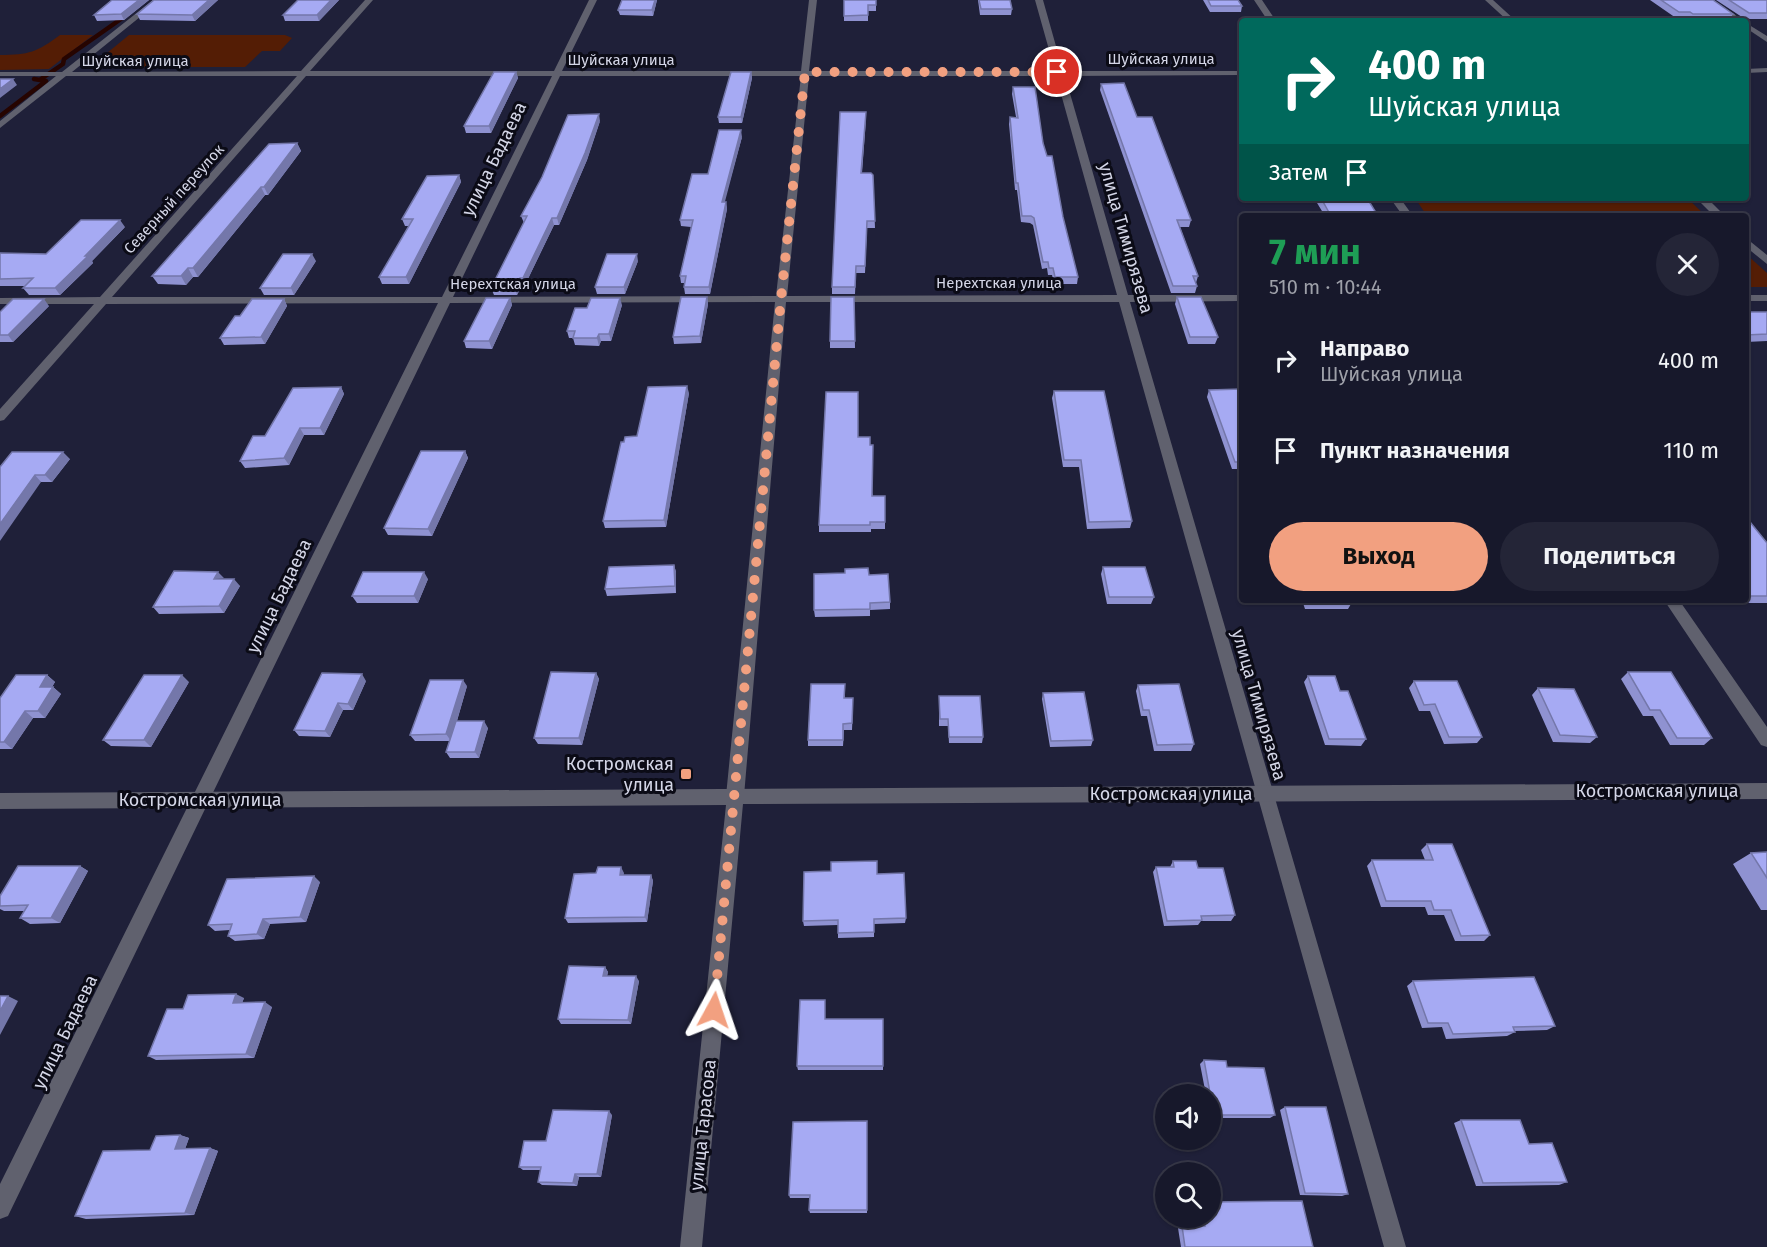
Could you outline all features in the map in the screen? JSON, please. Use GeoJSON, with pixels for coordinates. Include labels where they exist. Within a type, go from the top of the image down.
{"type":"FeatureCollection","features":[{"type":"Feature","properties":{"kind":"street"},"geometry":{"type":"LineString","coordinates":[[0,125],[157,0]]}},
{"type":"Feature","properties":{"kind":"street","name":"Северный переулок"},"geometry":{"type":"LineString","coordinates":[[0,417],[369,0]]}},
{"type":"Feature","properties":{"kind":"street","name":"улица Бадаева"},"geometry":{"type":"LineString","coordinates":[[0,1208],[593,0]]}},
{"type":"Feature","properties":{"kind":"street","name":"улица Тарасова"},"geometry":{"type":"LineString","coordinates":[[691,1247],[781,299],[813,0]]}},
{"type":"Feature","properties":{"kind":"street","name":"улица Тимирязева"},"geometry":{"type":"LineString","coordinates":[[1039,0],[1057,72],[1395,1247]]}},
{"type":"Feature","properties":{"kind":"street"},"geometry":{"type":"LineString","coordinates":[[1258,0],[1270,18]]}},
{"type":"Feature","properties":{"kind":"street"},"geometry":{"type":"LineString","coordinates":[[1489,0],[1509,18]]}},
{"type":"Feature","properties":{"kind":"street"},"geometry":{"type":"LineString","coordinates":[[1708,0],[1735,18]]}},
{"type":"Feature","properties":{"kind":"street"},"geometry":{"type":"LineString","coordinates":[[1749,25],[1767,26]]}},
{"type":"Feature","properties":{"kind":"street"},"geometry":{"type":"LineString","coordinates":[[1749,27],[1767,39]]}},
{"type":"Feature","properties":{"kind":"street"},"geometry":{"type":"LineString","coordinates":[[1749,70],[1767,70]]}},
{"type":"Feature","properties":{"kind":"street","name":"Шуйская улица"},"geometry":{"type":"LineString","coordinates":[[0,74],[1239,73]]}},
{"type":"Feature","properties":{"kind":"street"},"geometry":{"type":"LineString","coordinates":[[1704,201],[1717,213]]}},
{"type":"Feature","properties":{"kind":"street"},"geometry":{"type":"LineString","coordinates":[[1749,244],[1767,261]]}},
{"type":"Feature","properties":{"kind":"street","name":"Нерехтская улица"},"geometry":{"type":"LineString","coordinates":[[0,301],[447,298],[1239,298]]}},
{"type":"Feature","properties":{"kind":"street"},"geometry":{"type":"LineString","coordinates":[[1749,298],[1767,298]]}},
{"type":"Feature","properties":{"kind":"street"},"geometry":{"type":"LineString","coordinates":[[1673,603],[1767,740]]}},
{"type":"Feature","properties":{"kind":"street","name":"Костромская улица"},"geometry":{"type":"LineString","coordinates":[[0,801],[1767,791]]}},
{"type":"Feature","properties":{"kind":"shaded area"},"geometry":{"type":"Polygon","coordinates":[[[60,35],[93,35],[49,69],[0,70],[0,55],[32,51],[60,35]]]}},
{"type":"Feature","properties":{"kind":"shaded area"},"geometry":{"type":"Polygon","coordinates":[[[129,35],[285,35],[292,38],[280,51],[262,51],[245,67],[90,67],[129,35]]]}},
{"type":"Feature","properties":{"kind":"shaded area"},"geometry":{"type":"Polygon","coordinates":[[[1417,201],[1690,201],[1703,213],[1425,213],[1417,201]]]}},
{"type":"Feature","properties":{"kind":"shaded area"},"geometry":{"type":"Polygon","coordinates":[[[1749,257],[1767,273],[1767,287],[1749,287],[1749,257]]]}},
{"type":"Feature","properties":{"kind":"building"},"geometry":{"type":"Polygon","coordinates":[[[112,0],[139,0],[121,14],[94,15],[112,0]]]}},
{"type":"Feature","properties":{"kind":"building"},"geometry":{"type":"Polygon","coordinates":[[[154,0],[209,0],[192,15],[137,14],[154,0]]]}},
{"type":"Feature","properties":{"kind":"building"},"geometry":{"type":"Polygon","coordinates":[[[298,0],[331,0],[317,15],[283,15],[298,0]]]}},
{"type":"Feature","properties":{"kind":"building"},"geometry":{"type":"Polygon","coordinates":[[[622,0],[655,0],[652,10],[618,10],[622,0]]]}},
{"type":"Feature","properties":{"kind":"building"},"geometry":{"type":"Polygon","coordinates":[[[844,0],[876,0],[876,5],[868,5],[868,15],[844,16],[844,0]]]}},
{"type":"Feature","properties":{"kind":"building"},"geometry":{"type":"Polygon","coordinates":[[[979,0],[1010,0],[1012,9],[981,9],[979,0]]]}},
{"type":"Feature","properties":{"kind":"building"},"geometry":{"type":"Polygon","coordinates":[[[1208,0],[1238,0],[1242,6],[1211,6],[1208,0]]]}},
{"type":"Feature","properties":{"kind":"building"},"geometry":{"type":"Polygon","coordinates":[[[1661,0],[1713,0],[1733,14],[1679,12],[1661,0]]]}},
{"type":"Feature","properties":{"kind":"building"},"geometry":{"type":"Polygon","coordinates":[[[1729,0],[1767,0],[1767,13],[1749,13],[1729,0]]]}},
{"type":"Feature","properties":{"kind":"building"},"geometry":{"type":"Polygon","coordinates":[[[494,72],[516,72],[489,126],[464,126],[494,72]]]}},
{"type":"Feature","properties":{"kind":"building"},"geometry":{"type":"Polygon","coordinates":[[[731,72],[751,72],[741,117],[718,117],[731,72]]]}},
{"type":"Feature","properties":{"kind":"building"},"geometry":{"type":"Polygon","coordinates":[[[0,79],[13,79],[0,89],[0,79]]]}},
{"type":"Feature","properties":{"kind":"building"},"geometry":{"type":"Polygon","coordinates":[[[1124,83],[1137,117],[1152,117],[1191,220],[1177,220],[1198,276],[1193,276],[1197,286],[1173,286],[1101,84],[1124,83]]]}},
{"type":"Feature","properties":{"kind":"building"},"geometry":{"type":"Polygon","coordinates":[[[1013,87],[1035,87],[1043,143],[1047,156],[1052,156],[1063,217],[1078,277],[1055,277],[1053,268],[1049,268],[1048,262],[1043,262],[1034,218],[1022,216],[1018,183],[1016,183],[1010,117],[1018,118],[1013,87]]]}},
{"type":"Feature","properties":{"kind":"building"},"geometry":{"type":"Polygon","coordinates":[[[840,112],[866,112],[861,173],[873,175],[875,221],[867,221],[865,266],[856,266],[855,287],[832,287],[840,112]]]}},
{"type":"Feature","properties":{"kind":"building"},"geometry":{"type":"Polygon","coordinates":[[[599,114],[557,218],[552,218],[523,278],[520,278],[515,288],[491,288],[527,216],[521,216],[542,177],[568,115],[599,114]]]}},
{"type":"Feature","properties":{"kind":"building"},"geometry":{"type":"Polygon","coordinates":[[[719,130],[741,130],[722,202],[726,202],[709,287],[684,287],[686,276],[680,276],[693,220],[680,220],[692,174],[708,174],[719,130]]]}},
{"type":"Feature","properties":{"kind":"building"},"geometry":{"type":"Polygon","coordinates":[[[297,143],[264,187],[261,187],[193,268],[188,268],[181,276],[152,276],[269,144],[297,143]]]}},
{"type":"Feature","properties":{"kind":"building"},"geometry":{"type":"Polygon","coordinates":[[[459,175],[406,277],[379,277],[413,219],[402,219],[427,176],[459,175]]]}},
{"type":"Feature","properties":{"kind":"building"},"geometry":{"type":"Polygon","coordinates":[[[1323,201],[1369,201],[1376,213],[1329,213],[1323,201]]]}},
{"type":"Feature","properties":{"kind":"building"},"geometry":{"type":"Polygon","coordinates":[[[81,220],[120,220],[55,288],[23,288],[33,278],[0,279],[0,253],[46,254],[81,220]]]}},
{"type":"Feature","properties":{"kind":"building"},"geometry":{"type":"Polygon","coordinates":[[[283,254],[312,254],[291,288],[260,288],[283,254]]]}},
{"type":"Feature","properties":{"kind":"building"},"geometry":{"type":"Polygon","coordinates":[[[607,254],[637,254],[624,287],[595,287],[607,254]]]}},
{"type":"Feature","properties":{"kind":"building"},"geometry":{"type":"Polygon","coordinates":[[[681,297],[707,297],[700,336],[673,337],[681,297]]]}},
{"type":"Feature","properties":{"kind":"building"},"geometry":{"type":"Polygon","coordinates":[[[831,297],[854,297],[855,341],[830,341],[831,297]]]}},
{"type":"Feature","properties":{"kind":"building"},"geometry":{"type":"Polygon","coordinates":[[[1177,297],[1201,297],[1218,337],[1190,337],[1177,297]]]}},
{"type":"Feature","properties":{"kind":"building"},"geometry":{"type":"Polygon","coordinates":[[[486,298],[510,298],[489,341],[464,341],[486,298]]]}},
{"type":"Feature","properties":{"kind":"building"},"geometry":{"type":"Polygon","coordinates":[[[591,298],[620,298],[609,334],[599,334],[597,338],[573,338],[575,331],[567,331],[575,308],[587,308],[591,298]]]}},
{"type":"Feature","properties":{"kind":"building"},"geometry":{"type":"Polygon","coordinates":[[[13,299],[44,299],[8,335],[0,335],[0,312],[13,299]]]}},
{"type":"Feature","properties":{"kind":"building"},"geometry":{"type":"Polygon","coordinates":[[[252,299],[284,299],[261,337],[220,338],[235,316],[240,316],[252,299]]]}},
{"type":"Feature","properties":{"kind":"building"},"geometry":{"type":"Polygon","coordinates":[[[1749,312],[1767,312],[1767,334],[1749,335],[1749,312]]]}},
{"type":"Feature","properties":{"kind":"building"},"geometry":{"type":"Polygon","coordinates":[[[687,386],[664,520],[603,521],[621,442],[624,442],[625,437],[637,436],[648,387],[687,386]]]}},
{"type":"Feature","properties":{"kind":"building"},"geometry":{"type":"Polygon","coordinates":[[[341,387],[320,428],[300,428],[284,458],[240,461],[253,436],[265,436],[293,388],[341,387]]]}},
{"type":"Feature","properties":{"kind":"building"},"geometry":{"type":"Polygon","coordinates":[[[1239,389],[1239,462],[1235,462],[1209,390],[1239,389]]]}},
{"type":"Feature","properties":{"kind":"building"},"geometry":{"type":"Polygon","coordinates":[[[1054,391],[1104,391],[1132,521],[1089,522],[1081,460],[1064,460],[1054,391]]]}},
{"type":"Feature","properties":{"kind":"building"},"geometry":{"type":"Polygon","coordinates":[[[826,392],[858,392],[858,437],[870,437],[870,445],[873,445],[872,496],[885,496],[885,522],[870,522],[870,525],[819,525],[826,392]]]}},
{"type":"Feature","properties":{"kind":"building"},"geometry":{"type":"Polygon","coordinates":[[[421,451],[465,451],[428,529],[384,528],[421,451]]]}},
{"type":"Feature","properties":{"kind":"building"},"geometry":{"type":"Polygon","coordinates":[[[12,452],[63,452],[45,475],[35,475],[0,524],[0,467],[12,452]]]}},
{"type":"Feature","properties":{"kind":"building"},"geometry":{"type":"Polygon","coordinates":[[[1749,521],[1767,543],[1767,596],[1749,596],[1749,521]]]}},
{"type":"Feature","properties":{"kind":"building"},"geometry":{"type":"Polygon","coordinates":[[[674,565],[675,586],[605,589],[609,567],[674,565]]]}},
{"type":"Feature","properties":{"kind":"building"},"geometry":{"type":"Polygon","coordinates":[[[1103,567],[1145,567],[1154,597],[1109,597],[1103,567]]]}},
{"type":"Feature","properties":{"kind":"building"},"geometry":{"type":"Polygon","coordinates":[[[868,568],[869,575],[888,574],[890,602],[870,603],[870,609],[814,610],[814,574],[845,573],[845,569],[868,568]]]}},
{"type":"Feature","properties":{"kind":"building"},"geometry":{"type":"Polygon","coordinates":[[[174,571],[218,572],[214,579],[234,579],[219,606],[153,607],[174,571]]]}},
{"type":"Feature","properties":{"kind":"building"},"geometry":{"type":"Polygon","coordinates":[[[363,572],[424,572],[414,596],[352,596],[363,572]]]}},
{"type":"Feature","properties":{"kind":"building"},"geometry":{"type":"Polygon","coordinates":[[[551,672],[596,673],[579,738],[534,738],[551,672]]]}},
{"type":"Feature","properties":{"kind":"building"},"geometry":{"type":"Polygon","coordinates":[[[1628,672],[1671,672],[1712,738],[1677,738],[1660,710],[1650,710],[1628,672]]]}},
{"type":"Feature","properties":{"kind":"building"},"geometry":{"type":"Polygon","coordinates":[[[322,673],[362,674],[348,704],[338,703],[325,731],[294,730],[322,673]]]}},
{"type":"Feature","properties":{"kind":"building"},"geometry":{"type":"Polygon","coordinates":[[[16,675],[47,675],[40,687],[53,687],[38,711],[25,711],[4,742],[0,742],[0,698],[16,675]]]}},
{"type":"Feature","properties":{"kind":"building"},"geometry":{"type":"Polygon","coordinates":[[[144,675],[182,675],[144,740],[103,740],[144,675]]]}},
{"type":"Feature","properties":{"kind":"building"},"geometry":{"type":"Polygon","coordinates":[[[1308,676],[1335,676],[1340,691],[1348,691],[1366,739],[1329,739],[1308,676]]]}},
{"type":"Feature","properties":{"kind":"building"},"geometry":{"type":"Polygon","coordinates":[[[430,680],[463,680],[446,734],[410,735],[430,680]]]}},
{"type":"Feature","properties":{"kind":"building"},"geometry":{"type":"Polygon","coordinates":[[[1414,681],[1457,681],[1482,737],[1449,737],[1435,704],[1424,705],[1414,681]]]}},
{"type":"Feature","properties":{"kind":"building"},"geometry":{"type":"Polygon","coordinates":[[[811,684],[845,684],[844,698],[853,698],[852,723],[843,724],[843,740],[808,740],[811,684]]]}},
{"type":"Feature","properties":{"kind":"building"},"geometry":{"type":"Polygon","coordinates":[[[1179,684],[1194,744],[1157,745],[1149,710],[1143,710],[1138,685],[1179,684]]]}},
{"type":"Feature","properties":{"kind":"building"},"geometry":{"type":"Polygon","coordinates":[[[1538,688],[1574,689],[1597,737],[1560,735],[1538,688]]]}},
{"type":"Feature","properties":{"kind":"building"},"geometry":{"type":"Polygon","coordinates":[[[1084,692],[1093,740],[1051,741],[1043,693],[1084,692]]]}},
{"type":"Feature","properties":{"kind":"building"},"geometry":{"type":"Polygon","coordinates":[[[939,696],[980,696],[983,737],[949,737],[948,719],[940,719],[939,696]]]}},
{"type":"Feature","properties":{"kind":"building"},"geometry":{"type":"Polygon","coordinates":[[[456,721],[484,721],[475,752],[446,752],[456,721]]]}},
{"type":"Feature","properties":{"kind":"building"},"geometry":{"type":"Polygon","coordinates":[[[1427,844],[1452,844],[1490,935],[1461,936],[1451,910],[1434,910],[1431,901],[1386,901],[1372,860],[1433,860],[1427,844]]]}},
{"type":"Feature","properties":{"kind":"building"},"geometry":{"type":"Polygon","coordinates":[[[1767,852],[1767,878],[1751,853],[1767,852]]]}},
{"type":"Feature","properties":{"kind":"building"},"geometry":{"type":"Polygon","coordinates":[[[877,861],[877,874],[904,873],[906,918],[874,919],[874,932],[838,933],[838,920],[803,921],[804,872],[831,871],[831,862],[877,861]]]}},
{"type":"Feature","properties":{"kind":"building"},"geometry":{"type":"Polygon","coordinates":[[[1173,861],[1196,861],[1198,868],[1223,868],[1235,915],[1201,916],[1202,920],[1167,921],[1156,867],[1174,867],[1173,861]]]}},
{"type":"Feature","properties":{"kind":"building"},"geometry":{"type":"Polygon","coordinates":[[[18,866],[80,866],[51,918],[20,918],[28,905],[0,906],[0,896],[18,866]]]}},
{"type":"Feature","properties":{"kind":"building"},"geometry":{"type":"Polygon","coordinates":[[[598,867],[621,867],[620,875],[651,875],[645,917],[565,918],[574,874],[596,873],[598,867]]]}},
{"type":"Feature","properties":{"kind":"building"},"geometry":{"type":"Polygon","coordinates":[[[314,876],[300,917],[263,919],[257,934],[228,936],[232,924],[208,925],[227,879],[314,876]]]}},
{"type":"Feature","properties":{"kind":"building"},"geometry":{"type":"Polygon","coordinates":[[[569,966],[605,967],[603,976],[636,976],[628,1020],[558,1019],[569,966]]]}},
{"type":"Feature","properties":{"kind":"building"},"geometry":{"type":"Polygon","coordinates":[[[1534,977],[1555,1026],[1513,1027],[1515,1032],[1453,1034],[1448,1023],[1428,1023],[1413,981],[1534,977]]]}},
{"type":"Feature","properties":{"kind":"building"},"geometry":{"type":"Polygon","coordinates":[[[236,994],[233,1003],[265,1002],[246,1054],[148,1056],[167,1009],[183,1009],[188,995],[236,994]]]}},
{"type":"Feature","properties":{"kind":"building"},"geometry":{"type":"Polygon","coordinates":[[[0,996],[8,996],[0,1011],[0,996]]]}},
{"type":"Feature","properties":{"kind":"building"},"geometry":{"type":"Polygon","coordinates":[[[800,1000],[825,1000],[825,1019],[883,1019],[883,1066],[797,1066],[800,1000]]]}},
{"type":"Feature","properties":{"kind":"building"},"geometry":{"type":"Polygon","coordinates":[[[1204,1060],[1226,1061],[1227,1067],[1264,1068],[1275,1115],[1221,1115],[1221,1084],[1208,1084],[1204,1060]]]}},
{"type":"Feature","properties":{"kind":"building"},"geometry":{"type":"Polygon","coordinates":[[[1285,1107],[1326,1107],[1348,1194],[1305,1193],[1285,1107]]]}},
{"type":"Feature","properties":{"kind":"building"},"geometry":{"type":"Polygon","coordinates":[[[553,1110],[609,1111],[597,1174],[575,1174],[573,1183],[538,1182],[541,1167],[519,1167],[524,1141],[546,1141],[553,1110]]]}},
{"type":"Feature","properties":{"kind":"building"},"geometry":{"type":"Polygon","coordinates":[[[1461,1120],[1520,1120],[1529,1144],[1552,1143],[1567,1182],[1483,1183],[1461,1120]]]}},
{"type":"Feature","properties":{"kind":"building"},"geometry":{"type":"Polygon","coordinates":[[[867,1121],[867,1210],[809,1210],[810,1195],[789,1195],[793,1122],[867,1121]]]}},
{"type":"Feature","properties":{"kind":"building"},"geometry":{"type":"Polygon","coordinates":[[[180,1135],[175,1149],[210,1148],[185,1213],[75,1216],[103,1151],[150,1150],[156,1136],[180,1135]]]}},
{"type":"Feature","properties":{"kind":"building"},"geometry":{"type":"Polygon","coordinates":[[[1302,1201],[1313,1247],[1185,1247],[1182,1228],[1221,1228],[1221,1202],[1302,1201]]]}},
{"type":"Feature","properties":{"kind":"waterway"},"geometry":{"type":"LineString","coordinates":[[41,79],[63,64],[64,59],[128,14]]}},
{"type":"Feature","properties":{"kind":"waterway"},"geometry":{"type":"LineString","coordinates":[[0,116],[46,81],[34,79]]}},
{"type":"Feature","properties":{"kind":"place","name":"Костромская улица"},"geometry":{"type":"Point","coordinates":[686,774]}},
{"type":"Feature","properties":{"kind":"route"},"geometry":{"type":"LineString","coordinates":[[714,1010],[781,299],[805,72],[1057,72]]}}]}
